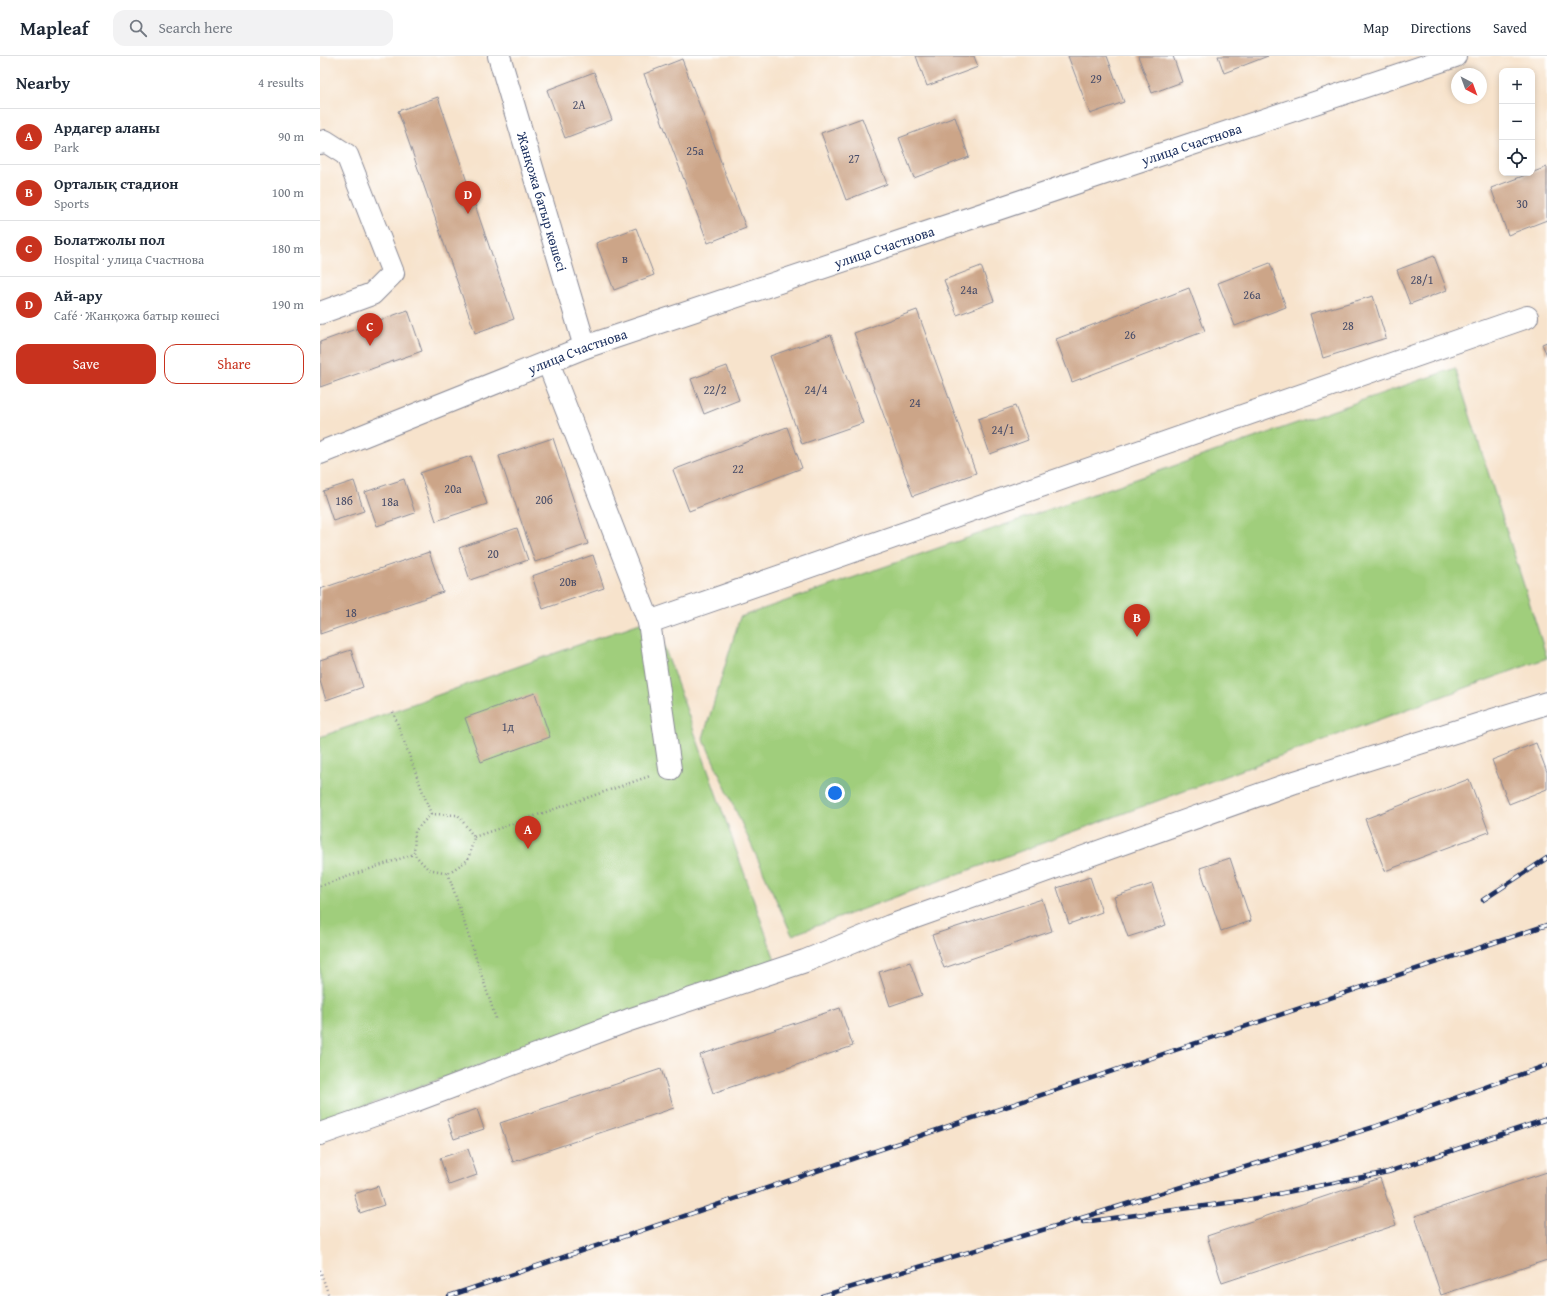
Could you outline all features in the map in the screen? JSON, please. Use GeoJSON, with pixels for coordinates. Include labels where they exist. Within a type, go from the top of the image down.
{"type":"FeatureCollection","features":[{"type":"Feature","properties":{"kind":"street","name":"Жанқожа батыр көшесі"},"geometry":{"type":"LineString","coordinates":[[499,56],[585,347]]}},
{"type":"Feature","properties":{"kind":"street","name":"улица Счастнова"},"geometry":{"type":"LineString","coordinates":[[320,453],[585,347],[1455,56]]}},
{"type":"Feature","properties":{"kind":"street"},"geometry":{"type":"LineString","coordinates":[[320,143],[325,141],[348,155],[392,273],[372,294],[320,313]]}},
{"type":"Feature","properties":{"kind":"street"},"geometry":{"type":"LineString","coordinates":[[649,622],[1527,316]]}},
{"type":"Feature","properties":{"kind":"street"},"geometry":{"type":"LineString","coordinates":[[548,362],[649,622],[670,769]]}},
{"type":"Feature","properties":{"kind":"street"},"geometry":{"type":"LineString","coordinates":[[320,1134],[414,1101],[629,1020],[805,961],[905,921],[1295,782],[1547,703]]}},
{"type":"Feature","properties":{"kind":"path"},"geometry":{"type":"LineString","coordinates":[[393,712],[432,814]]}},
{"type":"Feature","properties":{"kind":"path"},"geometry":{"type":"LineString","coordinates":[[474,837],[670,769]]}},
{"type":"Feature","properties":{"kind":"path"},"geometry":{"type":"LineString","coordinates":[[432,814],[458,816],[474,837],[468,860],[448,873],[428,869],[414,854],[415,831],[432,814]]}},
{"type":"Feature","properties":{"kind":"path"},"geometry":{"type":"LineString","coordinates":[[320,886],[414,854]]}},
{"type":"Feature","properties":{"kind":"path"},"geometry":{"type":"LineString","coordinates":[[448,873],[496,1019]]}},
{"type":"Feature","properties":{"kind":"path"},"geometry":{"type":"LineString","coordinates":[[320,1270],[329,1296]]}},
{"type":"Feature","properties":{"kind":"green space"},"geometry":{"type":"Polygon","coordinates":[[[1455,368],[1547,658],[792,935],[703,738],[740,617],[1455,368]]]}},
{"type":"Feature","properties":{"kind":"green space"},"geometry":{"type":"Polygon","coordinates":[[[654,618],[775,960],[320,1122],[320,737],[654,618]]]}},
{"type":"Feature","properties":{"kind":"building"},"geometry":{"type":"Polygon","coordinates":[[[916,56],[974,56],[978,67],[927,86],[916,56]]]}},
{"type":"Feature","properties":{"kind":"building"},"geometry":{"type":"Polygon","coordinates":[[[1068,56],[1107,56],[1124,102],[1090,114],[1068,56]]]}},
{"type":"Feature","properties":{"kind":"building"},"geometry":{"type":"Polygon","coordinates":[[[1138,56],[1173,56],[1182,82],[1152,93],[1138,56]]]}},
{"type":"Feature","properties":{"kind":"building"},"geometry":{"type":"Polygon","coordinates":[[[1218,56],[1268,56],[1224,73],[1218,56]]]}},
{"type":"Feature","properties":{"kind":"building"},"geometry":{"type":"Polygon","coordinates":[[[682,59],[746,228],[708,243],[644,74],[682,59]]]}},
{"type":"Feature","properties":{"kind":"building"},"geometry":{"type":"Polygon","coordinates":[[[594,72],[612,120],[565,138],[547,90],[594,72]]]}},
{"type":"Feature","properties":{"kind":"building"},"geometry":{"type":"Polygon","coordinates":[[[438,97],[514,319],[475,333],[398,111],[438,97]]]}},
{"type":"Feature","properties":{"kind":"building"},"geometry":{"type":"Polygon","coordinates":[[[955,117],[969,157],[914,178],[899,138],[955,117]]]}},
{"type":"Feature","properties":{"kind":"building"},"geometry":{"type":"Polygon","coordinates":[[[862,118],[887,184],[846,200],[821,133],[862,118]]]}},
{"type":"Feature","properties":{"kind":"building"},"geometry":{"type":"Polygon","coordinates":[[[1547,167],[1547,220],[1508,235],[1491,188],[1523,176],[1535,176],[1535,172],[1547,167]]]}},
{"type":"Feature","properties":{"kind":"building"},"geometry":{"type":"Polygon","coordinates":[[[636,228],[654,275],[614,290],[596,243],[636,228]]]}},
{"type":"Feature","properties":{"kind":"building"},"geometry":{"type":"Polygon","coordinates":[[[1434,256],[1447,290],[1410,304],[1397,270],[1434,256]]]}},
{"type":"Feature","properties":{"kind":"building"},"geometry":{"type":"Polygon","coordinates":[[[1270,263],[1286,307],[1235,326],[1218,283],[1270,263]]]}},
{"type":"Feature","properties":{"kind":"building"},"geometry":{"type":"Polygon","coordinates":[[[981,266],[994,301],[957,315],[944,280],[981,266]]]}},
{"type":"Feature","properties":{"kind":"building"},"geometry":{"type":"Polygon","coordinates":[[[1189,288],[1205,331],[1072,382],[1056,339],[1189,288]]]}},
{"type":"Feature","properties":{"kind":"building"},"geometry":{"type":"Polygon","coordinates":[[[1373,296],[1386,338],[1323,358],[1310,314],[1373,296]]]}},
{"type":"Feature","properties":{"kind":"building"},"geometry":{"type":"Polygon","coordinates":[[[408,310],[422,351],[320,387],[320,342],[408,310]]]}},
{"type":"Feature","properties":{"kind":"building"},"geometry":{"type":"Polygon","coordinates":[[[917,310],[976,473],[913,496],[854,333],[917,310]]]}},
{"type":"Feature","properties":{"kind":"building"},"geometry":{"type":"Polygon","coordinates":[[[831,335],[863,423],[802,444],[770,356],[831,335]]]}},
{"type":"Feature","properties":{"kind":"building"},"geometry":{"type":"Polygon","coordinates":[[[1547,342],[1547,355],[1542,344],[1547,342]]]}},
{"type":"Feature","properties":{"kind":"building"},"geometry":{"type":"Polygon","coordinates":[[[727,366],[739,400],[704,414],[691,379],[727,366]]]}},
{"type":"Feature","properties":{"kind":"building"},"geometry":{"type":"Polygon","coordinates":[[[1015,406],[1028,440],[990,454],[978,419],[1015,406]]]}},
{"type":"Feature","properties":{"kind":"building"},"geometry":{"type":"Polygon","coordinates":[[[787,427],[802,468],[689,511],[673,470],[787,427]]]}},
{"type":"Feature","properties":{"kind":"building"},"geometry":{"type":"Polygon","coordinates":[[[553,438],[588,544],[535,562],[499,456],[553,438]]]}},
{"type":"Feature","properties":{"kind":"building"},"geometry":{"type":"Polygon","coordinates":[[[471,456],[487,504],[436,521],[420,473],[471,456]]]}},
{"type":"Feature","properties":{"kind":"building"},"geometry":{"type":"Polygon","coordinates":[[[404,479],[415,513],[377,526],[365,492],[404,479]]]}},
{"type":"Feature","properties":{"kind":"building"},"geometry":{"type":"Polygon","coordinates":[[[354,481],[364,511],[333,521],[323,491],[354,481]]]}},
{"type":"Feature","properties":{"kind":"building"},"geometry":{"type":"Polygon","coordinates":[[[517,528],[528,560],[470,580],[459,548],[517,528]]]}},
{"type":"Feature","properties":{"kind":"building"},"geometry":{"type":"Polygon","coordinates":[[[429,552],[443,592],[320,634],[320,589],[429,552]]]}},
{"type":"Feature","properties":{"kind":"building"},"geometry":{"type":"Polygon","coordinates":[[[593,555],[604,588],[543,609],[532,576],[593,555]]]}},
{"type":"Feature","properties":{"kind":"building"},"geometry":{"type":"Polygon","coordinates":[[[351,650],[363,687],[326,700],[320,681],[320,660],[351,650]]]}},
{"type":"Feature","properties":{"kind":"building"},"geometry":{"type":"Polygon","coordinates":[[[535,693],[550,737],[481,762],[465,718],[535,693]]]}},
{"type":"Feature","properties":{"kind":"building"},"geometry":{"type":"Polygon","coordinates":[[[1536,743],[1547,772],[1547,789],[1509,804],[1492,760],[1536,743]]]}},
{"type":"Feature","properties":{"kind":"building"},"geometry":{"type":"Polygon","coordinates":[[[1469,779],[1489,832],[1385,871],[1365,819],[1469,779]]]}},
{"type":"Feature","properties":{"kind":"building"},"geometry":{"type":"Polygon","coordinates":[[[1230,858],[1251,921],[1221,931],[1200,868],[1230,858]]]}},
{"type":"Feature","properties":{"kind":"building"},"geometry":{"type":"Polygon","coordinates":[[[1090,877],[1102,912],[1069,924],[1057,888],[1090,877]]]}},
{"type":"Feature","properties":{"kind":"building"},"geometry":{"type":"Polygon","coordinates":[[[1152,884],[1166,925],[1128,937],[1114,897],[1152,884]]]}},
{"type":"Feature","properties":{"kind":"building"},"geometry":{"type":"Polygon","coordinates":[[[1042,899],[1052,931],[944,968],[932,935],[1042,899]]]}},
{"type":"Feature","properties":{"kind":"building"},"geometry":{"type":"Polygon","coordinates":[[[910,962],[922,995],[890,1006],[879,972],[910,962]]]}},
{"type":"Feature","properties":{"kind":"building"},"geometry":{"type":"Polygon","coordinates":[[[840,1008],[853,1046],[713,1093],[700,1055],[840,1008]]]}},
{"type":"Feature","properties":{"kind":"building"},"geometry":{"type":"Polygon","coordinates":[[[661,1069],[674,1108],[513,1162],[500,1123],[661,1069]]]}},
{"type":"Feature","properties":{"kind":"building"},"geometry":{"type":"Polygon","coordinates":[[[477,1109],[484,1129],[454,1139],[447,1119],[477,1109]]]}},
{"type":"Feature","properties":{"kind":"building"},"geometry":{"type":"Polygon","coordinates":[[[468,1149],[477,1175],[449,1185],[440,1158],[468,1149]]]}},
{"type":"Feature","properties":{"kind":"building"},"geometry":{"type":"Polygon","coordinates":[[[1547,1172],[1547,1260],[1441,1295],[1415,1216],[1547,1172]]]}},
{"type":"Feature","properties":{"kind":"building"},"geometry":{"type":"Polygon","coordinates":[[[1380,1178],[1396,1225],[1222,1283],[1207,1236],[1380,1178]]]}},
{"type":"Feature","properties":{"kind":"building"},"geometry":{"type":"Polygon","coordinates":[[[378,1186],[384,1205],[360,1213],[354,1194],[378,1186]]]}},
{"type":"Feature","properties":{"kind":"railway"},"geometry":{"type":"LineString","coordinates":[[1483,900],[1547,858]]}},
{"type":"Feature","properties":{"kind":"railway"},"geometry":{"type":"LineString","coordinates":[[449,1296],[1547,925]]}},
{"type":"Feature","properties":{"kind":"railway"},"geometry":{"type":"LineString","coordinates":[[822,1296],[1059,1225],[1374,1127],[1547,1065]]}},
{"type":"Feature","properties":{"kind":"railway"},"geometry":{"type":"LineString","coordinates":[[1083,1222],[1242,1201],[1388,1172],[1547,1119]]}},
{"type":"Feature","properties":{"kind":"place","name":"Ай-ару"},"geometry":{"type":"Point","coordinates":[468,214]}},
{"type":"Feature","properties":{"kind":"place","name":"Болатжолы пол"},"geometry":{"type":"Point","coordinates":[370,346]}},
{"type":"Feature","properties":{"kind":"place","name":"Орталық стадион"},"geometry":{"type":"Point","coordinates":[1137,637]}},
{"type":"Feature","properties":{"kind":"place","name":"Ардагер аланы"},"geometry":{"type":"Point","coordinates":[528,849]}}]}
